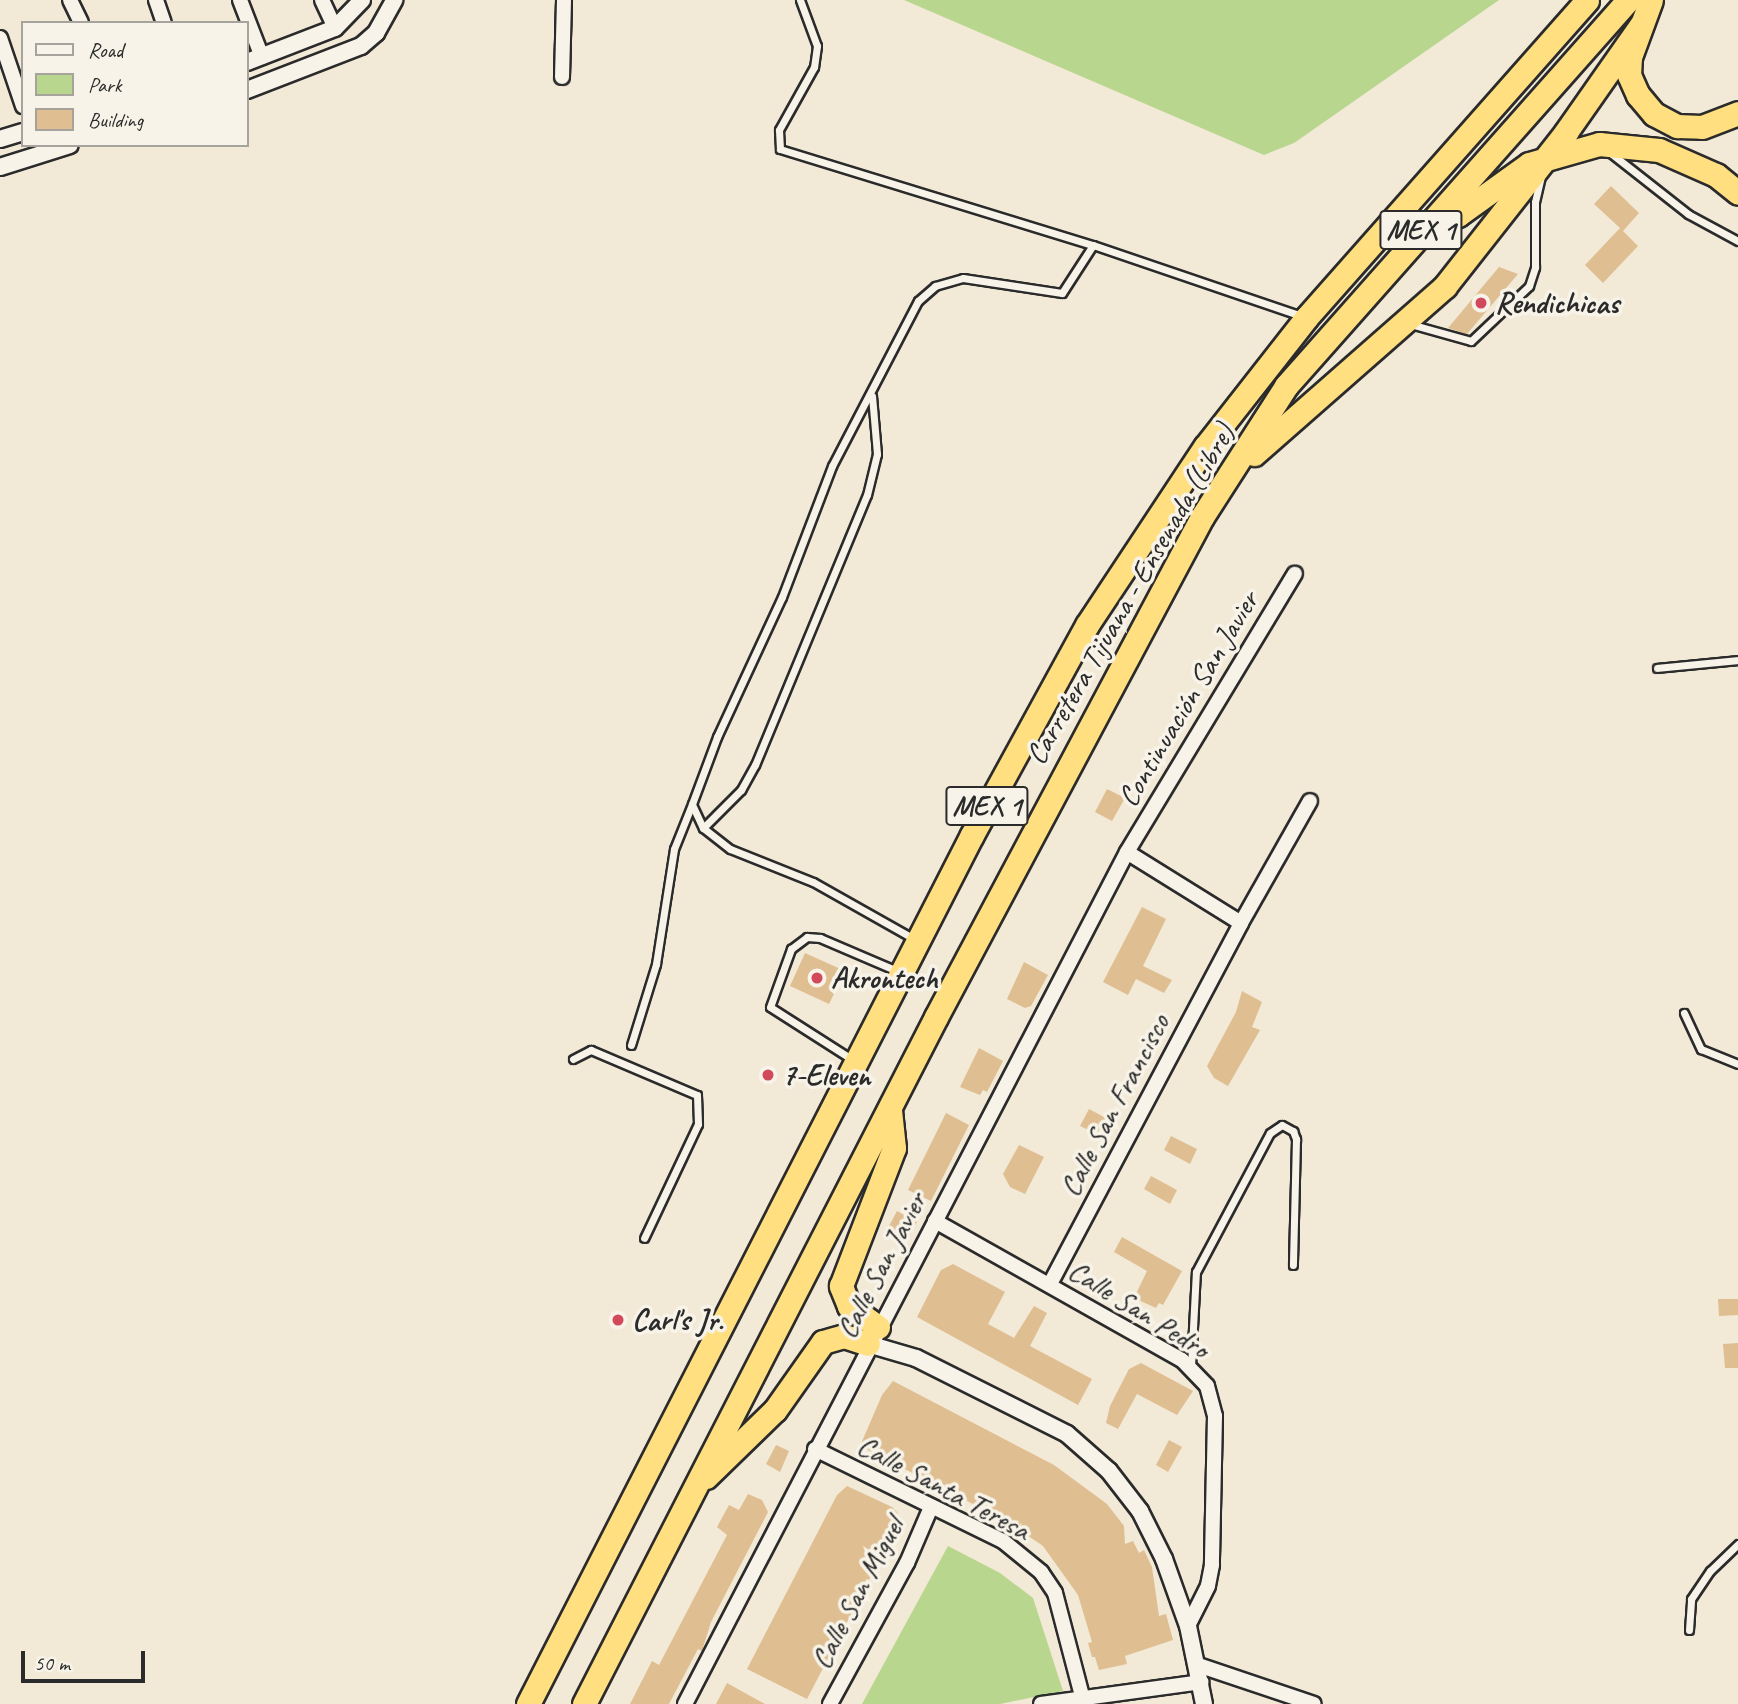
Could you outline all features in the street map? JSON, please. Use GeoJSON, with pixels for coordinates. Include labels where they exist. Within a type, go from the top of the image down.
{"type":"FeatureCollection","features":[{"type":"Feature","properties":{"kind":"highway","name":"Carretera Tijuana - Ensenada (Libre)"},"geometry":{"type":"LineString","coordinates":[[528,1704],[917,941],[1087,625],[1205,447],[1306,318],[1587,0]]}},
{"type":"Feature","properties":{"kind":"highway","name":"Carretera Tijuana - Ensenada (Libre)"},"geometry":{"type":"LineString","coordinates":[[584,1704],[1143,622],[1202,517],[1233,474],[1286,386],[1628,0]]}},
{"type":"Feature","properties":{"kind":"highway"},"geometry":{"type":"LineString","coordinates":[[1651,0],[1630,57],[1629,75],[1637,94],[1654,114],[1677,125],[1702,127],[1738,113]]}},
{"type":"Feature","properties":{"kind":"highway"},"geometry":{"type":"LineString","coordinates":[[1233,474],[1325,387],[1406,323],[1445,286],[1545,158],[1641,25]]}},
{"type":"Feature","properties":{"kind":"highway"},"geometry":{"type":"LineString","coordinates":[[1417,235],[1458,215],[1509,176],[1545,158],[1599,144],[1659,150],[1716,175],[1738,193]]}},
{"type":"Feature","properties":{"kind":"highway"},"geometry":{"type":"LineString","coordinates":[[873,1336],[849,1306],[841,1286],[894,1148],[890,1111]]}},
{"type":"Feature","properties":{"kind":"highway"},"geometry":{"type":"LineString","coordinates":[[696,1486],[768,1418],[823,1342],[844,1336],[873,1336]]}},
{"type":"Feature","properties":{"kind":"street"},"geometry":{"type":"LineString","coordinates":[[70,0],[81,21]]}},
{"type":"Feature","properties":{"kind":"street"},"geometry":{"type":"LineString","coordinates":[[156,0],[163,21]]}},
{"type":"Feature","properties":{"kind":"street"},"geometry":{"type":"LineString","coordinates":[[240,0],[245,21]]}},
{"type":"Feature","properties":{"kind":"street"},"geometry":{"type":"LineString","coordinates":[[322,0],[335,28]]}},
{"type":"Feature","properties":{"kind":"street"},"geometry":{"type":"LineString","coordinates":[[248,34],[254,60],[335,28],[362,0]]}},
{"type":"Feature","properties":{"kind":"street"},"geometry":{"type":"LineString","coordinates":[[248,90],[360,47],[376,33],[394,0]]}},
{"type":"Feature","properties":{"kind":"street"},"geometry":{"type":"LineString","coordinates":[[562,77],[565,0]]}},
{"type":"Feature","properties":{"kind":"street"},"geometry":{"type":"LineString","coordinates":[[0,38],[21,100]]}},
{"type":"Feature","properties":{"kind":"street"},"geometry":{"type":"LineString","coordinates":[[0,139],[21,133]]}},
{"type":"Feature","properties":{"kind":"street"},"geometry":{"type":"LineString","coordinates":[[0,167],[64,147]]}},
{"type":"Feature","properties":{"kind":"street","name":"Continuación San Javier"},"geometry":{"type":"LineString","coordinates":[[1127,852],[1295,573]]}},
{"type":"Feature","properties":{"kind":"street","name":"Calle San Francisco"},"geometry":{"type":"LineString","coordinates":[[1050,1284],[1225,950],[1310,802]]}},
{"type":"Feature","properties":{"kind":"street"},"geometry":{"type":"LineString","coordinates":[[1127,852],[1241,923]]}},
{"type":"Feature","properties":{"kind":"street","name":"Calle San Javier"},"geometry":{"type":"LineString","coordinates":[[685,1704],[873,1336],[1127,852]]}},
{"type":"Feature","properties":{"kind":"street","name":"Calle San Pedro"},"geometry":{"type":"LineString","coordinates":[[935,1221],[1191,1366],[1212,1397],[1217,1470],[1210,1575],[1188,1626]]}},
{"type":"Feature","properties":{"kind":"street"},"geometry":{"type":"LineString","coordinates":[[873,1336],[1066,1434],[1091,1451],[1140,1511],[1164,1559],[1188,1626],[1205,1704]]}},
{"type":"Feature","properties":{"kind":"street","name":"Calle Santa Teresa"},"geometry":{"type":"LineString","coordinates":[[815,1449],[1003,1541],[1041,1572],[1055,1594],[1082,1696]]}},
{"type":"Feature","properties":{"kind":"street","name":"Calle San Miguel"},"geometry":{"type":"LineString","coordinates":[[830,1704],[907,1563],[931,1507]]}},
{"type":"Feature","properties":{"kind":"street"},"geometry":{"type":"LineString","coordinates":[[1198,1665],[1314,1704]]}},
{"type":"Feature","properties":{"kind":"street"},"geometry":{"type":"LineString","coordinates":[[1041,1704],[1082,1696],[1201,1682]]}},
{"type":"Feature","properties":{"kind":"lane"},"geometry":{"type":"LineString","coordinates":[[800,0],[817,46],[814,67],[779,130],[780,149],[1093,245],[1306,318]]}},
{"type":"Feature","properties":{"kind":"lane"},"geometry":{"type":"LineString","coordinates":[[1599,144],[1688,214],[1738,241]]}},
{"type":"Feature","properties":{"kind":"lane"},"geometry":{"type":"LineString","coordinates":[[1406,323],[1471,341],[1529,286],[1535,267],[1535,202],[1545,158]]}},
{"type":"Feature","properties":{"kind":"lane"},"geometry":{"type":"LineString","coordinates":[[631,1045],[656,964],[674,849],[717,737],[777,609],[832,466],[872,395],[918,301],[935,286],[963,278],[1062,292],[1093,245]]}},
{"type":"Feature","properties":{"kind":"lane"},"geometry":{"type":"LineString","coordinates":[[704,828],[741,790],[755,765],[867,495],[877,454],[872,395]]}},
{"type":"Feature","properties":{"kind":"lane"},"geometry":{"type":"LineString","coordinates":[[1657,668],[1738,660]]}},
{"type":"Feature","properties":{"kind":"lane"},"geometry":{"type":"LineString","coordinates":[[692,804],[704,828],[730,849],[813,882],[917,941]]}},
{"type":"Feature","properties":{"kind":"lane"},"geometry":{"type":"LineString","coordinates":[[857,1062],[770,1007],[790,949],[807,937],[820,938],[901,973]]}},
{"type":"Feature","properties":{"kind":"lane"},"geometry":{"type":"LineString","coordinates":[[1684,1013],[1700,1049],[1738,1064]]}},
{"type":"Feature","properties":{"kind":"lane"},"geometry":{"type":"LineString","coordinates":[[573,1059],[591,1050],[697,1095],[698,1124],[644,1238]]}},
{"type":"Feature","properties":{"kind":"lane"},"geometry":{"type":"LineString","coordinates":[[1191,1366],[1196,1272],[1270,1133],[1282,1125],[1293,1131],[1296,1139],[1293,1265]]}},
{"type":"Feature","properties":{"kind":"lane"},"geometry":{"type":"LineString","coordinates":[[1689,1630],[1692,1599],[1710,1571],[1738,1545]]}},
{"type":"Feature","properties":{"kind":"green space"},"geometry":{"type":"Polygon","coordinates":[[[904,0],[1499,0],[1294,143],[1264,155],[904,0]]]}},
{"type":"Feature","properties":{"kind":"green space"},"geometry":{"type":"Polygon","coordinates":[[[948,1546],[1000,1573],[1033,1598],[1063,1691],[1000,1704],[862,1704],[948,1546]]]}},
{"type":"Feature","properties":{"kind":"building"},"geometry":{"type":"Polygon","coordinates":[[[1611,186],[1639,213],[1623,231],[1638,246],[1603,283],[1585,265],[1620,228],[1594,204],[1611,186]]]}},
{"type":"Feature","properties":{"kind":"building","name":"Rendichicas"},"geometry":{"type":"Polygon","coordinates":[[[1499,267],[1518,274],[1467,334],[1448,328],[1499,267]]]}},
{"type":"Feature","properties":{"kind":"building"},"geometry":{"type":"Polygon","coordinates":[[[1107,789],[1125,798],[1112,821],[1095,812],[1107,789]]]}},
{"type":"Feature","properties":{"kind":"building"},"geometry":{"type":"Polygon","coordinates":[[[1142,907],[1166,919],[1143,966],[1172,980],[1164,993],[1136,979],[1128,995],[1103,982],[1142,907]]]}},
{"type":"Feature","properties":{"kind":"building","name":"Akrontech"},"geometry":{"type":"Polygon","coordinates":[[[805,953],[845,971],[829,1004],[790,986],[805,953]]]}},
{"type":"Feature","properties":{"kind":"building"},"geometry":{"type":"Polygon","coordinates":[[[1024,962],[1048,975],[1031,1006],[1025,1008],[1007,999],[1024,962]]]}},
{"type":"Feature","properties":{"kind":"building"},"geometry":{"type":"Polygon","coordinates":[[[1242,991],[1262,1002],[1252,1027],[1260,1030],[1228,1086],[1214,1078],[1207,1066],[1236,1012],[1242,991]]]}},
{"type":"Feature","properties":{"kind":"building"},"geometry":{"type":"Polygon","coordinates":[[[979,1048],[1003,1061],[987,1092],[983,1090],[980,1095],[960,1087],[979,1048]]]}},
{"type":"Feature","properties":{"kind":"building"},"geometry":{"type":"Polygon","coordinates":[[[1089,1109],[1106,1118],[1097,1134],[1080,1126],[1089,1109]]]}},
{"type":"Feature","properties":{"kind":"building"},"geometry":{"type":"Polygon","coordinates":[[[946,1113],[969,1125],[931,1201],[908,1190],[946,1113]]]}},
{"type":"Feature","properties":{"kind":"building"},"geometry":{"type":"Polygon","coordinates":[[[1171,1136],[1197,1149],[1190,1164],[1164,1150],[1171,1136]]]}},
{"type":"Feature","properties":{"kind":"building"},"geometry":{"type":"Polygon","coordinates":[[[1019,1145],[1044,1157],[1025,1194],[1010,1187],[1003,1174],[1019,1145]]]}},
{"type":"Feature","properties":{"kind":"building"},"geometry":{"type":"Polygon","coordinates":[[[1151,1176],[1177,1190],[1170,1204],[1144,1189],[1151,1176]]]}},
{"type":"Feature","properties":{"kind":"building"},"geometry":{"type":"Polygon","coordinates":[[[897,1211],[917,1222],[909,1236],[888,1228],[897,1211]]]}},
{"type":"Feature","properties":{"kind":"building"},"geometry":{"type":"Polygon","coordinates":[[[1122,1237],[1182,1271],[1163,1305],[1159,1303],[1156,1308],[1134,1298],[1147,1271],[1114,1252],[1122,1237]]]}},
{"type":"Feature","properties":{"kind":"building"},"geometry":{"type":"Polygon","coordinates":[[[953,1264],[1005,1292],[988,1324],[1014,1338],[1034,1306],[1047,1313],[1030,1346],[1092,1379],[1078,1405],[917,1317],[941,1270],[953,1264]]]}},
{"type":"Feature","properties":{"kind":"building"},"geometry":{"type":"Polygon","coordinates":[[[1718,1299],[1738,1299],[1738,1315],[1719,1316],[1718,1299]]]}},
{"type":"Feature","properties":{"kind":"building"},"geometry":{"type":"Polygon","coordinates":[[[1738,1343],[1738,1368],[1725,1368],[1723,1344],[1738,1343]]]}},
{"type":"Feature","properties":{"kind":"building"},"geometry":{"type":"Polygon","coordinates":[[[1141,1363],[1193,1391],[1177,1415],[1137,1394],[1118,1429],[1106,1423],[1110,1406],[1129,1369],[1141,1363]]]}},
{"type":"Feature","properties":{"kind":"building"},"geometry":{"type":"Polygon","coordinates":[[[893,1381],[1054,1465],[1107,1504],[1124,1526],[1125,1544],[1133,1541],[1139,1553],[1144,1550],[1152,1567],[1159,1616],[1166,1614],[1173,1640],[1125,1656],[1127,1664],[1099,1670],[1088,1643],[1092,1642],[1078,1595],[1043,1546],[1008,1522],[860,1446],[882,1395],[893,1381]]]}},
{"type":"Feature","properties":{"kind":"building"},"geometry":{"type":"Polygon","coordinates":[[[1169,1440],[1182,1447],[1168,1472],[1156,1465],[1169,1440]]]}},
{"type":"Feature","properties":{"kind":"building"},"geometry":{"type":"Polygon","coordinates":[[[776,1445],[789,1451],[780,1472],[766,1464],[776,1445]]]}},
{"type":"Feature","properties":{"kind":"building"},"geometry":{"type":"Polygon","coordinates":[[[847,1486],[892,1507],[898,1513],[894,1524],[897,1526],[807,1699],[747,1669],[837,1495],[847,1486]]]}},
{"type":"Feature","properties":{"kind":"building"},"geometry":{"type":"Polygon","coordinates":[[[748,1494],[762,1500],[768,1512],[711,1622],[702,1651],[698,1649],[669,1704],[630,1704],[652,1661],[659,1665],[727,1535],[717,1527],[729,1505],[739,1510],[748,1494]]]}},
{"type":"Feature","properties":{"kind":"building"},"geometry":{"type":"Polygon","coordinates":[[[727,1683],[765,1704],[716,1704],[727,1683]]]}},
{"type":"Feature","properties":{"kind":"place","name":"Rendichicas"},"geometry":{"type":"Point","coordinates":[1481,303]}},
{"type":"Feature","properties":{"kind":"place","name":"Akrontech"},"geometry":{"type":"Point","coordinates":[817,978]}},
{"type":"Feature","properties":{"kind":"place","name":"7-Eleven"},"geometry":{"type":"Point","coordinates":[768,1075]}},
{"type":"Feature","properties":{"kind":"place","name":"Carl's Jr."},"geometry":{"type":"Point","coordinates":[618,1320]}}]}
